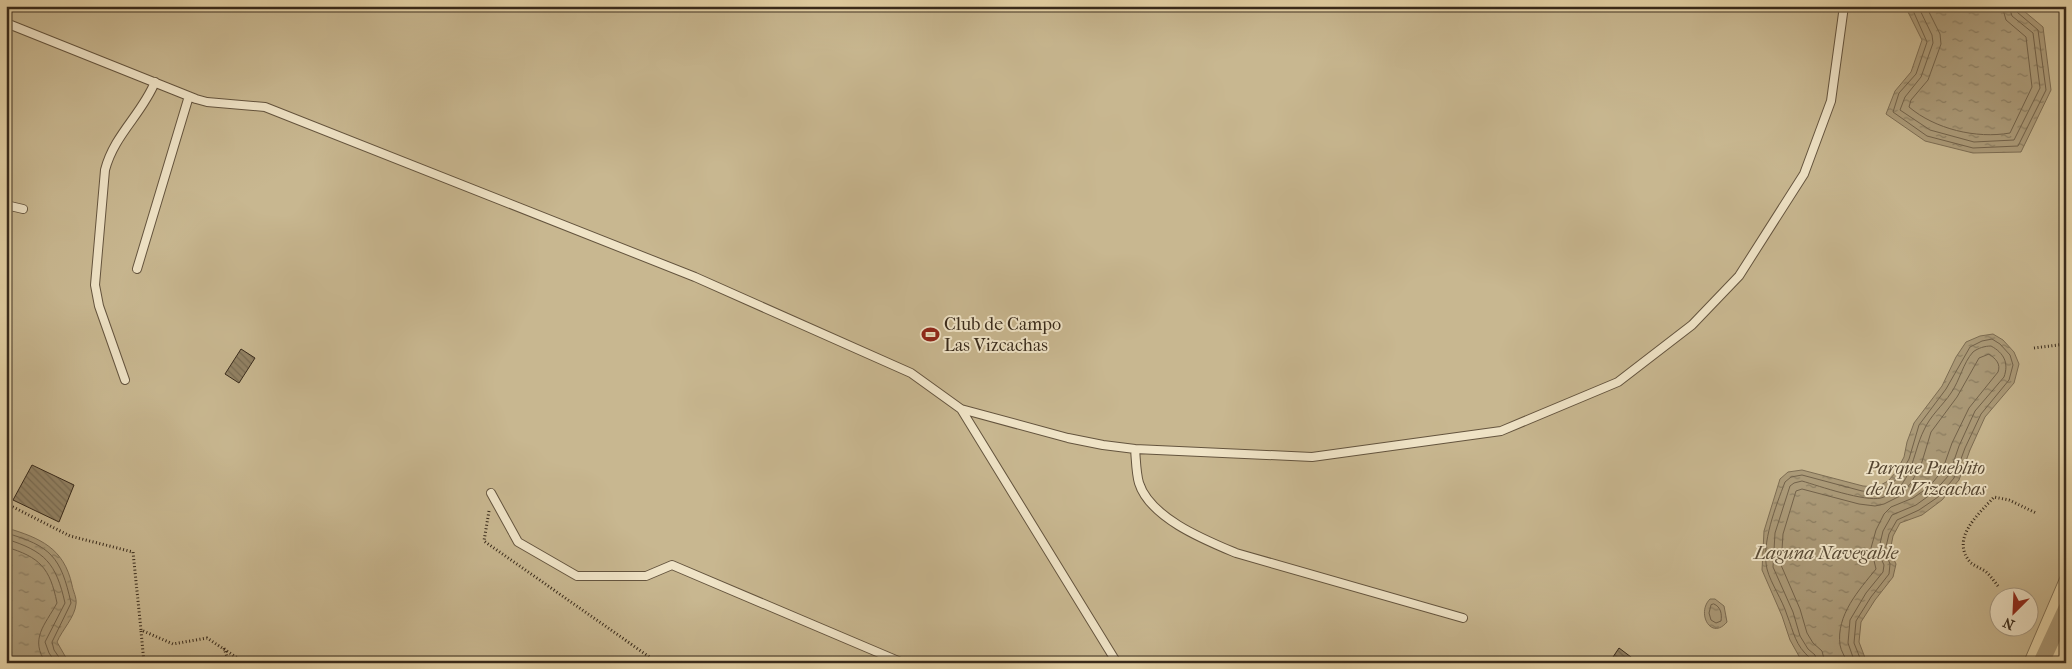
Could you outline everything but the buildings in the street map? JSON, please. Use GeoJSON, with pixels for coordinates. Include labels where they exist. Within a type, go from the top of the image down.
{"type":"FeatureCollection","features":[{"type":"Feature","properties":{"kind":"lane"},"geometry":{"type":"LineString","coordinates":[[6,23],[207,102],[265,107],[695,276],[911,373],[961,409],[1068,438],[1103,445],[1312,457],[1501,431],[1618,382],[1692,325],[1739,276],[1804,174],[1831,101],[1844,6]]}},
{"type":"Feature","properties":{"kind":"lane"},"geometry":{"type":"LineString","coordinates":[[125,380],[99,306],[95,285],[106,170],[109,153],[149,95],[155,82]]}},
{"type":"Feature","properties":{"kind":"lane"},"geometry":{"type":"LineString","coordinates":[[137,269],[189,96]]}},
{"type":"Feature","properties":{"kind":"lane"},"geometry":{"type":"LineString","coordinates":[[6,205],[23,209]]}},
{"type":"Feature","properties":{"kind":"lane"},"geometry":{"type":"LineString","coordinates":[[961,409],[1117,663]]}},
{"type":"Feature","properties":{"kind":"lane"},"geometry":{"type":"LineString","coordinates":[[1135,448],[1139,483],[1151,503],[1179,526],[1236,553],[1463,618]]}},
{"type":"Feature","properties":{"kind":"lane"},"geometry":{"type":"LineString","coordinates":[[492,493],[518,542],[577,576],[646,576],[672,565],[903,663]]}},
{"type":"Feature","properties":{"kind":"lane"},"geometry":{"type":"LineString","coordinates":[[2064,663],[2066,659]]}},
{"type":"Feature","properties":{"kind":"path"},"geometry":{"type":"LineString","coordinates":[[2034,348],[2066,344]]}},
{"type":"Feature","properties":{"kind":"path"},"geometry":{"type":"LineString","coordinates":[[492,493],[484,541],[658,663]]}},
{"type":"Feature","properties":{"kind":"path"},"geometry":{"type":"LineString","coordinates":[[1998,586],[1986,572],[1971,563],[1963,549],[1964,534],[1976,516],[1994,497],[2009,500],[2036,513]]}},
{"type":"Feature","properties":{"kind":"path"},"geometry":{"type":"LineString","coordinates":[[6,507],[11,506],[70,536],[134,552],[144,663]]}},
{"type":"Feature","properties":{"kind":"path"},"geometry":{"type":"LineString","coordinates":[[141,630],[173,644],[207,638],[242,661],[260,662]]}},
{"type":"Feature","properties":{"kind":"path"},"geometry":{"type":"LineString","coordinates":[[224,648],[229,663]]}},
{"type":"Feature","properties":{"kind":"green space","name":"Club de Campo Las Vizcachas"},"geometry":{"type":"Polygon","coordinates":[[[6,6],[2066,6],[2066,563],[2040,623],[2040,586],[1990,586],[1990,636],[2035,636],[2023,663],[6,663],[6,6]]]}},
{"type":"Feature","properties":{"kind":"water"},"geometry":{"type":"Polygon","coordinates":[[[1905,6],[2018,6],[2043,27],[2051,90],[2021,152],[1973,153],[1925,141],[1886,114],[1895,91],[1911,72],[1922,40],[1905,6]]]}},
{"type":"Feature","properties":{"kind":"water","name":"Laguna Navegable"},"geometry":{"type":"Polygon","coordinates":[[[1993,334],[2003,340],[2014,352],[2019,364],[2014,383],[1985,417],[1959,480],[1942,500],[1922,515],[1900,523],[1893,536],[1890,551],[1896,564],[1893,577],[1861,622],[1859,642],[1867,663],[1810,663],[1800,658],[1790,640],[1762,570],[1764,531],[1780,479],[1788,472],[1802,470],[1863,486],[1877,487],[1888,481],[1896,472],[1904,457],[1914,423],[1942,386],[1956,357],[1966,342],[1980,336],[1993,334]]]}},
{"type":"Feature","properties":{"kind":"water"},"geometry":{"type":"Polygon","coordinates":[[[7,528],[30,536],[49,546],[57,553],[68,572],[76,604],[73,614],[57,642],[69,663],[6,663],[7,528]]]}},
{"type":"Feature","properties":{"kind":"water"},"geometry":{"type":"Polygon","coordinates":[[[1710,599],[1715,599],[1724,606],[1727,622],[1721,627],[1711,627],[1707,623],[1704,611],[1710,599]]]}},
{"type":"Feature","properties":{"kind":"waterway"},"geometry":{"type":"LineString","coordinates":[[2041,663],[2066,609]]}},
{"type":"Feature","properties":{"kind":"place","name":"Club de Campo Las Vizcachas"},"geometry":{"type":"Point","coordinates":[930,334]}},
{"type":"Feature","properties":{"kind":"park label","name":"Parque Pueblito de las Vizcachas"},"geometry":{"type":"Point","coordinates":[1926,478]}}]}
